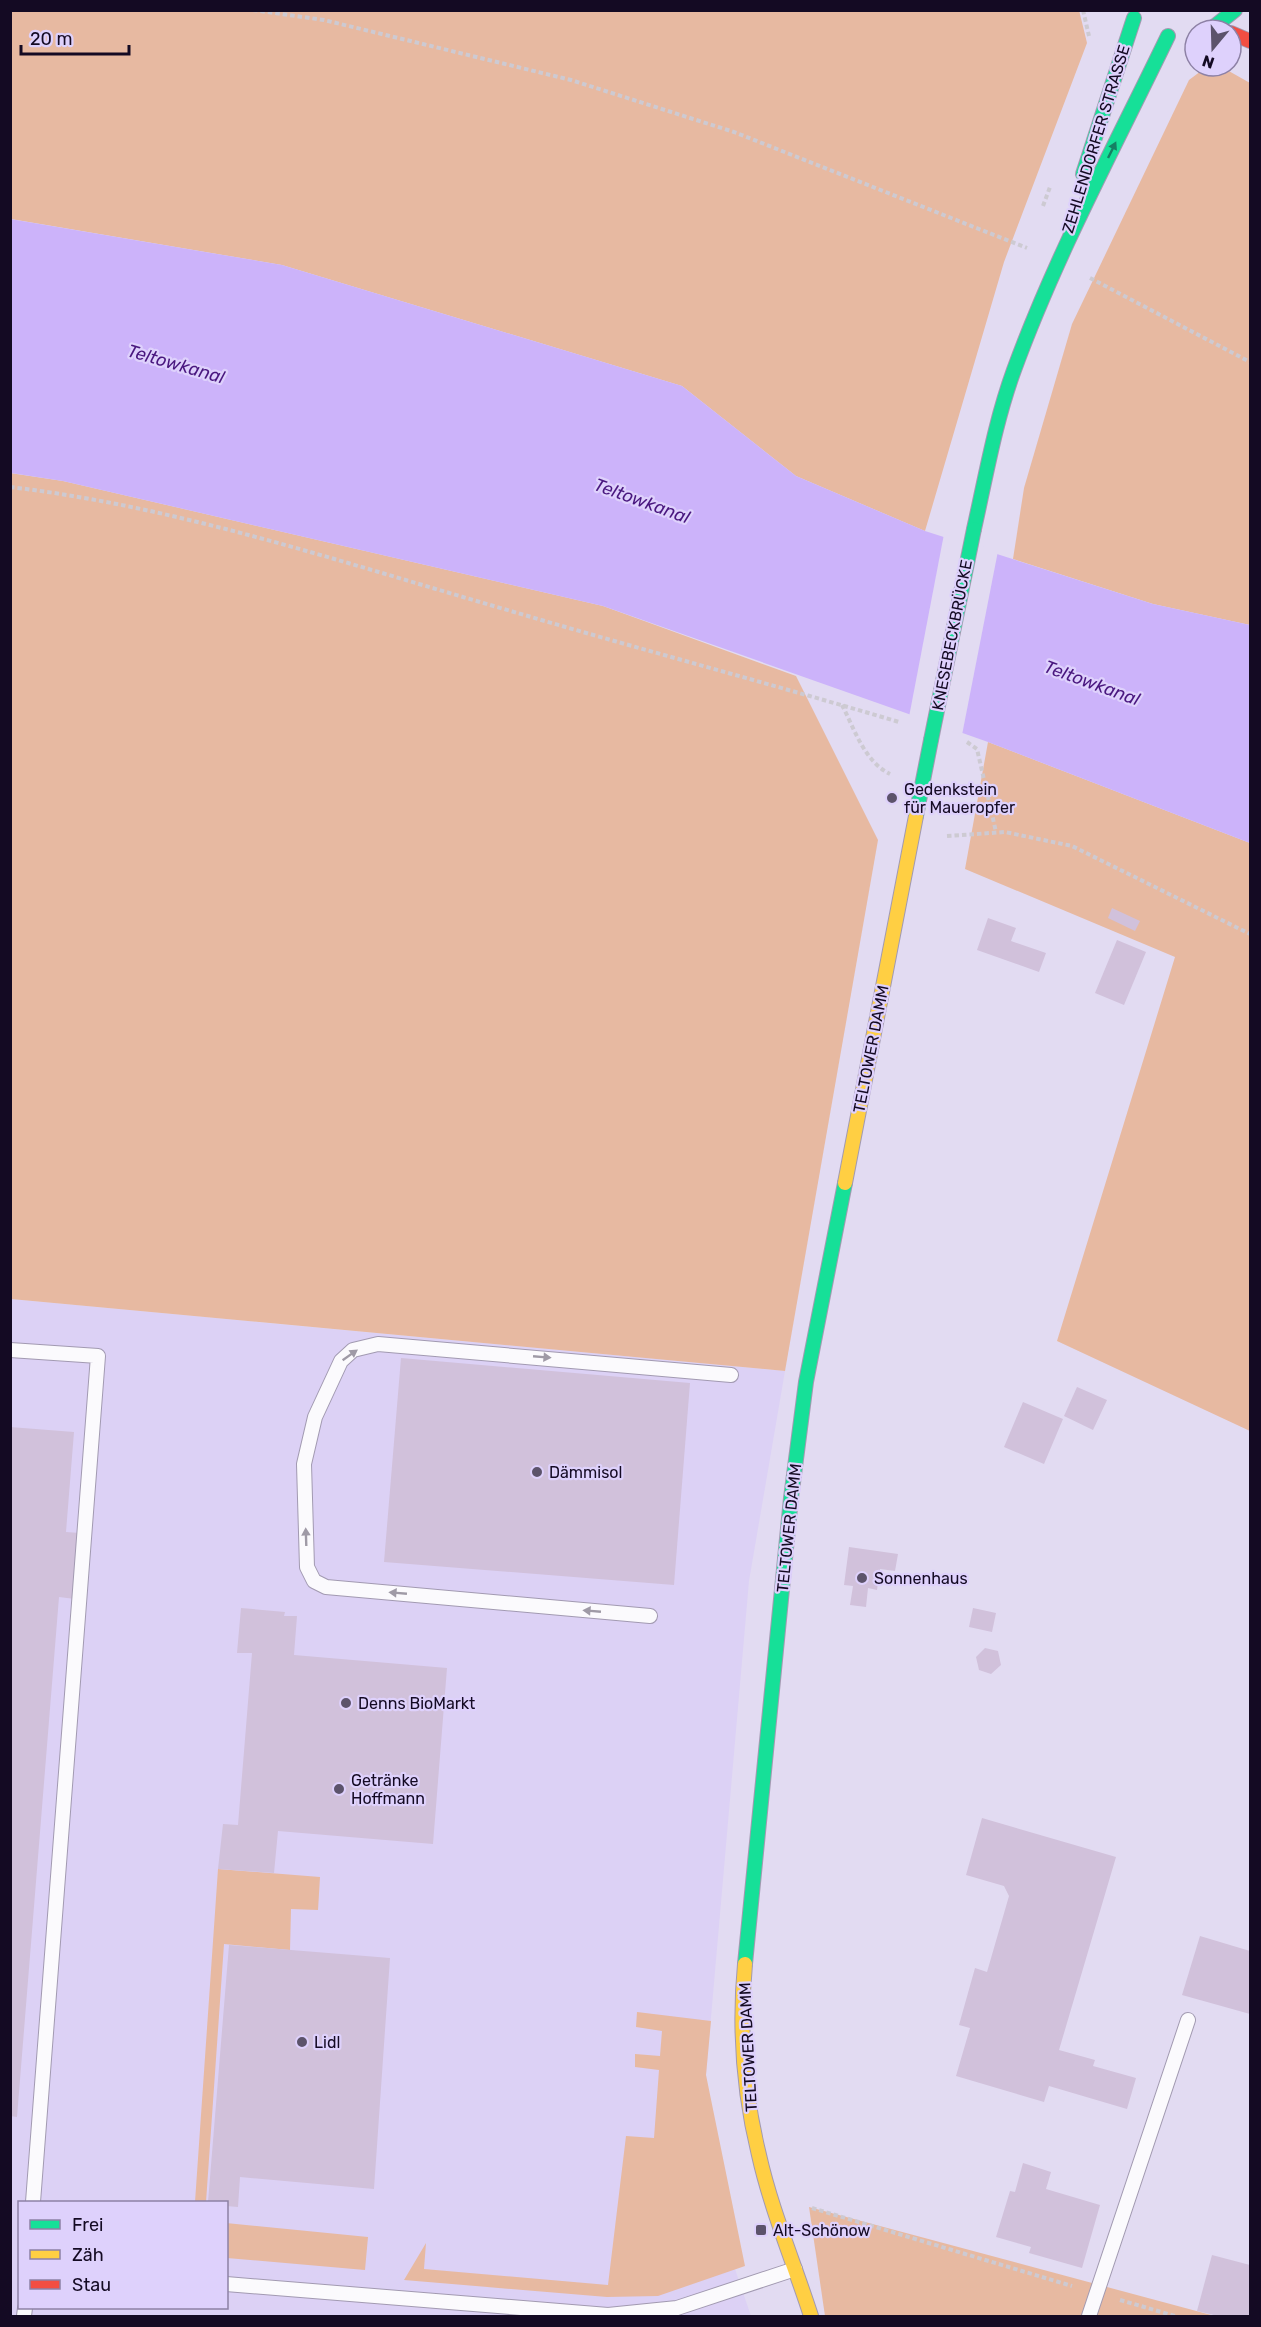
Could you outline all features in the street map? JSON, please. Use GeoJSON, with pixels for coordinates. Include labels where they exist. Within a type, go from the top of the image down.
{"type":"FeatureCollection","features":[{"type":"Feature","properties":{"kind":"main road"},"geometry":{"type":"LineString","coordinates":[[1130,14],[1159,33],[1183,37]]}},
{"type":"Feature","properties":{"kind":"main road","name":"ZEHLENDORFER STRASSE"},"geometry":{"type":"LineString","coordinates":[[1059,259],[1130,14]]}},
{"type":"Feature","properties":{"kind":"main road","name":"ZEHLENDORFER STRASSE"},"geometry":{"type":"LineString","coordinates":[[974,529],[991,448],[1013,373],[1059,259],[1159,33]]}},
{"type":"Feature","properties":{"kind":"main road","name":"KNESEBECKBRÜCKE"},"geometry":{"type":"LineString","coordinates":[[931,740],[974,529]]}},
{"type":"Feature","properties":{"kind":"main road","name":"TELTOWER DAMM"},"geometry":{"type":"LineString","coordinates":[[811,2316],[759,2157],[747,2095],[742,1994],[791,1498],[806,1382],[931,740]]}},
{"type":"Feature","properties":{"kind":"lane"},"geometry":{"type":"LineString","coordinates":[[650,1616],[326,1587],[314,1581],[307,1567],[304,1464],[315,1417],[341,1361],[353,1350],[378,1344],[731,1375]]}},
{"type":"Feature","properties":{"kind":"lane"},"geometry":{"type":"LineString","coordinates":[[10,1350],[98,1356],[33,2201]]}},
{"type":"Feature","properties":{"kind":"lane"},"geometry":{"type":"LineString","coordinates":[[1089,2316],[1188,2020]]}},
{"type":"Feature","properties":{"kind":"lane"},"geometry":{"type":"LineString","coordinates":[[228,2284],[608,2315],[677,2308],[795,2269]]}},
{"type":"Feature","properties":{"kind":"path"},"geometry":{"type":"LineString","coordinates":[[253,10],[324,20],[572,80],[734,132],[1026,248]]}},
{"type":"Feature","properties":{"kind":"path"},"geometry":{"type":"LineString","coordinates":[[1083,10],[1090,41]]}},
{"type":"Feature","properties":{"kind":"path"},"geometry":{"type":"LineString","coordinates":[[1059,259],[1126,299],[1251,362]]}},
{"type":"Feature","properties":{"kind":"path"},"geometry":{"type":"LineString","coordinates":[[10,488],[62,494],[286,543],[515,612],[842,705],[870,759],[878,768],[898,778]]}},
{"type":"Feature","properties":{"kind":"path"},"geometry":{"type":"LineString","coordinates":[[977,749],[996,831]]}},
{"type":"Feature","properties":{"kind":"path"},"geometry":{"type":"LineString","coordinates":[[936,836],[996,831],[1072,846],[1251,934]]}},
{"type":"Feature","properties":{"kind":"path"},"geometry":{"type":"LineString","coordinates":[[771,2195],[1175,2316]]}},
{"type":"Feature","properties":{"kind":"shaded area"},"geometry":{"type":"Polygon","coordinates":[[[1079,10],[1087,43],[1004,262],[925,531],[796,476],[682,386],[282,265],[11,219],[10,11],[1079,10]]]}},
{"type":"Feature","properties":{"kind":"shaded area"},"geometry":{"type":"Polygon","coordinates":[[[1192,78],[1241,78],[1250,83],[1250,625],[1153,604],[1013,559],[1024,488],[1072,324],[1192,78]]]}},
{"type":"Feature","properties":{"kind":"shaded area"},"geometry":{"type":"Polygon","coordinates":[[[10,473],[63,481],[603,606],[796,676],[878,840],[785,1371],[11,1299],[10,473]]]}},
{"type":"Feature","properties":{"kind":"shaded area"},"geometry":{"type":"Polygon","coordinates":[[[988,742],[1250,843],[1250,1431],[1057,1341],[1175,957],[965,869],[988,742]]]}},
{"type":"Feature","properties":{"kind":"shaded area"},"geometry":{"type":"Polygon","coordinates":[[[10,1299],[785,1371],[749,1581],[706,2075],[735,2269],[751,2316],[11,2316],[10,1299]]]}},
{"type":"Feature","properties":{"kind":"shaded area"},"geometry":{"type":"Polygon","coordinates":[[[218,1869],[320,1877],[318,1910],[291,1909],[290,1950],[224,1944],[206,2201],[195,2201],[218,1869]]]}},
{"type":"Feature","properties":{"kind":"shaded area"},"geometry":{"type":"Polygon","coordinates":[[[637,2012],[711,2021],[706,2075],[745,2266],[658,2296],[607,2297],[404,2280],[426,2243],[424,2269],[608,2285],[626,2136],[654,2138],[659,2070],[635,2067],[635,2054],[660,2056],[662,2031],[636,2027],[637,2012]]]}},
{"type":"Feature","properties":{"kind":"shaded area"},"geometry":{"type":"Polygon","coordinates":[[[809,2207],[1215,2316],[825,2316],[809,2207]]]}},
{"type":"Feature","properties":{"kind":"shaded area"},"geometry":{"type":"Polygon","coordinates":[[[228,2223],[368,2237],[365,2270],[228,2258],[228,2223]]]}},
{"type":"Feature","properties":{"kind":"water","name":"Teltowkanal"},"geometry":{"type":"Polygon","coordinates":[[[10,219],[282,265],[682,386],[796,476],[925,531],[1153,604],[1250,625],[1250,843],[988,742],[603,606],[63,481],[11,473],[10,219]]]}},
{"type":"Feature","properties":{"kind":"pier"},"geometry":{"type":"Polygon","coordinates":[[[944,534],[998,551],[962,735],[909,717],[944,534]]]}},
{"type":"Feature","properties":{"kind":"building"},"geometry":{"type":"Polygon","coordinates":[[[1112,908],[1140,921],[1135,931],[1108,918],[1112,908]]]}},
{"type":"Feature","properties":{"kind":"building"},"geometry":{"type":"Polygon","coordinates":[[[988,918],[1016,928],[1011,941],[1046,953],[1039,972],[977,950],[988,918]]]}},
{"type":"Feature","properties":{"kind":"building"},"geometry":{"type":"Polygon","coordinates":[[[1117,940],[1146,952],[1124,1005],[1095,993],[1117,940]]]}},
{"type":"Feature","properties":{"kind":"building","name":"Dämmisol"},"geometry":{"type":"Polygon","coordinates":[[[401,1358],[690,1383],[674,1585],[384,1562],[401,1358]]]}},
{"type":"Feature","properties":{"kind":"building"},"geometry":{"type":"Polygon","coordinates":[[[1077,1387],[1107,1400],[1093,1430],[1064,1416],[1077,1387]]]}},
{"type":"Feature","properties":{"kind":"building"},"geometry":{"type":"Polygon","coordinates":[[[1023,1402],[1063,1419],[1044,1464],[1004,1447],[1023,1402]]]}},
{"type":"Feature","properties":{"kind":"building"},"geometry":{"type":"Polygon","coordinates":[[[10,1427],[74,1432],[66,1532],[80,1533],[75,1599],[59,1597],[17,2117],[10,2116],[10,1427]]]}},
{"type":"Feature","properties":{"kind":"building","name":"Sonnenhaus"},"geometry":{"type":"Polygon","coordinates":[[[849,1547],[898,1554],[895,1571],[880,1569],[877,1590],[868,1588],[866,1607],[850,1605],[853,1586],[844,1585],[849,1547]]]}},
{"type":"Feature","properties":{"kind":"building"},"geometry":{"type":"Polygon","coordinates":[[[241,1608],[285,1612],[284,1616],[297,1616],[294,1655],[447,1668],[433,1844],[278,1831],[274,1873],[218,1869],[223,1824],[238,1825],[252,1653],[237,1653],[241,1608]]]}},
{"type":"Feature","properties":{"kind":"building"},"geometry":{"type":"Polygon","coordinates":[[[973,1608],[996,1613],[992,1632],[969,1627],[973,1608]]]}},
{"type":"Feature","properties":{"kind":"building"},"geometry":{"type":"Polygon","coordinates":[[[985,1648],[998,1651],[1001,1665],[991,1674],[979,1670],[976,1657],[985,1648]]]}},
{"type":"Feature","properties":{"kind":"building"},"geometry":{"type":"Polygon","coordinates":[[[982,1818],[1116,1857],[1059,2050],[1095,2060],[1093,2066],[1136,2078],[1127,2109],[1049,2086],[1044,2102],[956,2076],[970,2028],[959,2025],[975,1968],[987,1972],[1009,1896],[1004,1886],[966,1875],[982,1818]]]}},
{"type":"Feature","properties":{"kind":"building"},"geometry":{"type":"Polygon","coordinates":[[[1200,1936],[1250,1951],[1250,2014],[1182,1995],[1200,1936]]]}},
{"type":"Feature","properties":{"kind":"building","name":"Lidl"},"geometry":{"type":"Polygon","coordinates":[[[229,1945],[390,1958],[374,2189],[240,2177],[238,2207],[228,2206],[228,2201],[208,2201],[229,1945]]]}},
{"type":"Feature","properties":{"kind":"building"},"geometry":{"type":"Polygon","coordinates":[[[1023,2163],[1051,2172],[1046,2189],[1100,2205],[1082,2268],[1029,2253],[1031,2247],[996,2237],[1010,2191],[1015,2192],[1023,2163]]]}},
{"type":"Feature","properties":{"kind":"building"},"geometry":{"type":"Polygon","coordinates":[[[1212,2255],[1250,2265],[1250,2316],[1218,2316],[1197,2311],[1212,2255]]]}},
{"type":"Feature","properties":{"kind":"traffic: fast"},"geometry":{"type":"LineString","coordinates":[[1225,18],[1235,10]]}},
{"type":"Feature","properties":{"kind":"traffic: fast"},"geometry":{"type":"LineString","coordinates":[[1083,174],[1134,18]]}},
{"type":"Feature","properties":{"kind":"traffic: fast"},"geometry":{"type":"LineString","coordinates":[[974,529],[1001,409],[1014,370],[1048,285],[1168,36]]}},
{"type":"Feature","properties":{"kind":"traffic: fast"},"geometry":{"type":"LineString","coordinates":[[931,740],[974,529]]}},
{"type":"Feature","properties":{"kind":"traffic: fast"},"geometry":{"type":"LineString","coordinates":[[916,816],[931,740]]}},
{"type":"Feature","properties":{"kind":"traffic: fast"},"geometry":{"type":"LineString","coordinates":[[745,1964],[791,1498],[806,1382],[845,1183]]}},
{"type":"Feature","properties":{"kind":"traffic: slow"},"geometry":{"type":"LineString","coordinates":[[845,1183],[916,816]]}},
{"type":"Feature","properties":{"kind":"traffic: slow"},"geometry":{"type":"LineString","coordinates":[[745,1964],[744,2060],[754,2132],[770,2195],[811,2316]]}},
{"type":"Feature","properties":{"kind":"traffic: jam"},"geometry":{"type":"LineString","coordinates":[[1243,38],[1250,41]]}},
{"type":"Feature","properties":{"kind":"place","name":"Gedenkstein für Maueropfer"},"geometry":{"type":"Point","coordinates":[892,798]}},
{"type":"Feature","properties":{"kind":"place","name":"Dämmisol"},"geometry":{"type":"Point","coordinates":[537,1472]}},
{"type":"Feature","properties":{"kind":"place","name":"Sonnenhaus"},"geometry":{"type":"Point","coordinates":[862,1578]}},
{"type":"Feature","properties":{"kind":"place","name":"Denns BioMarkt"},"geometry":{"type":"Point","coordinates":[346,1703]}},
{"type":"Feature","properties":{"kind":"place","name":"Getränke Hoffmann"},"geometry":{"type":"Point","coordinates":[339,1789]}},
{"type":"Feature","properties":{"kind":"place","name":"Lidl"},"geometry":{"type":"Point","coordinates":[302,2042]}},
{"type":"Feature","properties":{"kind":"place","name":"Alt-Schönow"},"geometry":{"type":"Point","coordinates":[761,2230]}}]}
